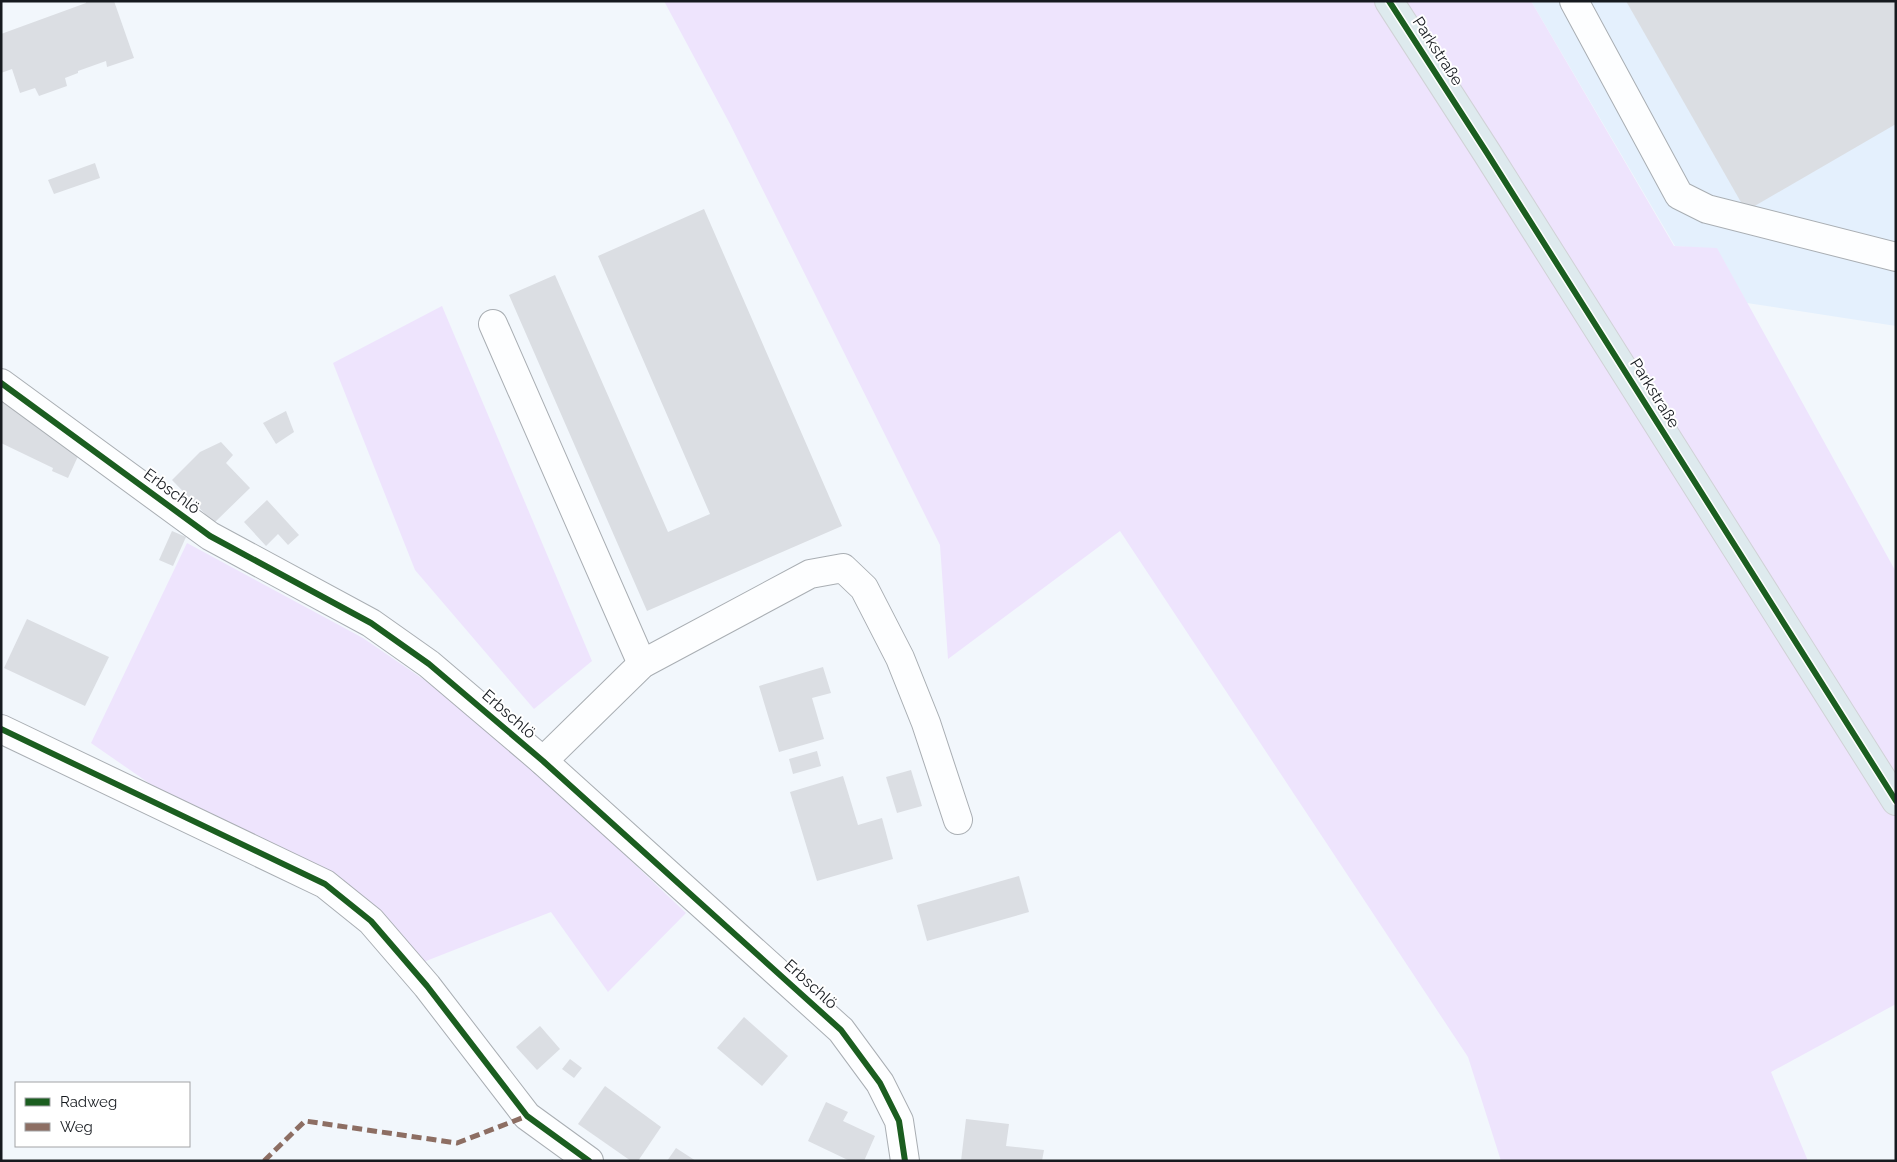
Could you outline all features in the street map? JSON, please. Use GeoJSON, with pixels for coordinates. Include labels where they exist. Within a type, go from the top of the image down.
{"type":"FeatureCollection","features":[{"type":"Feature","properties":{"kind":"main road","name":"Parkstraße"},"geometry":{"type":"LineString","coordinates":[[1389,1],[1498,170],[1896,801]]}},
{"type":"Feature","properties":{"kind":"street"},"geometry":{"type":"LineString","coordinates":[[1574,1],[1679,195],[1708,209],[1896,257]]}},
{"type":"Feature","properties":{"kind":"street"},"geometry":{"type":"LineString","coordinates":[[493,324],[642,664]]}},
{"type":"Feature","properties":{"kind":"street","name":"Erbschlö"},"geometry":{"type":"LineString","coordinates":[[1,383],[210,536],[371,623],[400,643],[429,664],[543,761],[841,1030],[880,1083],[898,1121],[905,1161]]}},
{"type":"Feature","properties":{"kind":"street"},"geometry":{"type":"LineString","coordinates":[[543,761],[642,664],[810,574],[843,568],[864,588],[900,658],[926,723],[958,820]]}},
{"type":"Feature","properties":{"kind":"street"},"geometry":{"type":"LineString","coordinates":[[1,729],[325,884],[371,922],[428,986],[527,1116],[589,1161]]}},
{"type":"Feature","properties":{"kind":"shaded area"},"geometry":{"type":"Polygon","coordinates":[[[664,1],[1531,1],[1674,246],[1717,248],[1896,572],[1896,1004],[1771,1072],[1808,1161],[1501,1161],[1468,1057],[1120,531],[948,659],[940,545],[730,124],[664,1]]]}},
{"type":"Feature","properties":{"kind":"shaded area"},"geometry":{"type":"Polygon","coordinates":[[[1531,1],[1896,1],[1896,326],[1747,303],[1717,249],[1675,246],[1531,1]]]}},
{"type":"Feature","properties":{"kind":"shaded area"},"geometry":{"type":"Polygon","coordinates":[[[442,306],[592,661],[534,709],[415,570],[333,363],[442,306]]]}},
{"type":"Feature","properties":{"kind":"shaded area"},"geometry":{"type":"Polygon","coordinates":[[[187,543],[363,638],[480,718],[686,913],[608,992],[551,912],[421,963],[289,856],[209,812],[156,788],[91,743],[187,543]]]}},
{"type":"Feature","properties":{"kind":"building"},"geometry":{"type":"Polygon","coordinates":[[[86,1],[114,1],[134,58],[107,67],[106,61],[78,71],[78,73],[65,78],[67,86],[39,96],[35,88],[20,93],[12,69],[1,73],[1,34],[86,3],[86,1]]]}},
{"type":"Feature","properties":{"kind":"building"},"geometry":{"type":"Polygon","coordinates":[[[1626,1],[1896,1],[1896,124],[1746,211],[1626,1]]]}},
{"type":"Feature","properties":{"kind":"building"},"geometry":{"type":"Polygon","coordinates":[[[95,163],[100,178],[54,194],[48,180],[95,163]]]}},
{"type":"Feature","properties":{"kind":"building"},"geometry":{"type":"Polygon","coordinates":[[[704,209],[842,526],[647,611],[509,295],[555,275],[668,532],[710,514],[598,256],[704,209]]]}},
{"type":"Feature","properties":{"kind":"building"},"geometry":{"type":"Polygon","coordinates":[[[2,401],[21,411],[80,452],[68,478],[52,471],[53,468],[1,443],[2,401]]]}},
{"type":"Feature","properties":{"kind":"building"},"geometry":{"type":"Polygon","coordinates":[[[286,411],[294,432],[276,444],[263,423],[286,411]]]}},
{"type":"Feature","properties":{"kind":"building"},"geometry":{"type":"Polygon","coordinates":[[[221,442],[233,455],[226,463],[250,488],[214,523],[172,480],[200,452],[221,442]]]}},
{"type":"Feature","properties":{"kind":"building"},"geometry":{"type":"Polygon","coordinates":[[[267,500],[299,535],[288,545],[278,534],[266,546],[244,522],[267,500]]]}},
{"type":"Feature","properties":{"kind":"building"},"geometry":{"type":"Polygon","coordinates":[[[172,531],[186,537],[173,566],[159,560],[172,531]]]}},
{"type":"Feature","properties":{"kind":"building"},"geometry":{"type":"Polygon","coordinates":[[[27,619],[109,657],[85,706],[4,668],[27,619]]]}},
{"type":"Feature","properties":{"kind":"building"},"geometry":{"type":"Polygon","coordinates":[[[823,667],[831,693],[812,698],[824,739],[779,752],[759,686],[823,667]]]}},
{"type":"Feature","properties":{"kind":"building"},"geometry":{"type":"Polygon","coordinates":[[[817,751],[821,766],[793,774],[789,759],[817,751]]]}},
{"type":"Feature","properties":{"kind":"building"},"geometry":{"type":"Polygon","coordinates":[[[911,770],[922,806],[897,813],[886,777],[911,770]]]}},
{"type":"Feature","properties":{"kind":"building"},"geometry":{"type":"Polygon","coordinates":[[[843,776],[858,825],[882,818],[893,859],[817,881],[790,792],[843,776]]]}},
{"type":"Feature","properties":{"kind":"building"},"geometry":{"type":"Polygon","coordinates":[[[1019,876],[1029,912],[927,941],[917,905],[1019,876]]]}},
{"type":"Feature","properties":{"kind":"building"},"geometry":{"type":"Polygon","coordinates":[[[744,1017],[788,1056],[762,1086],[717,1048],[744,1017]]]}},
{"type":"Feature","properties":{"kind":"building"},"geometry":{"type":"Polygon","coordinates":[[[540,1026],[560,1049],[537,1070],[516,1047],[540,1026]]]}},
{"type":"Feature","properties":{"kind":"building"},"geometry":{"type":"Polygon","coordinates":[[[570,1059],[582,1068],[574,1078],[562,1069],[570,1059]]]}},
{"type":"Feature","properties":{"kind":"building"},"geometry":{"type":"Polygon","coordinates":[[[605,1086],[661,1127],[638,1161],[631,1161],[578,1124],[605,1086]]]}},
{"type":"Feature","properties":{"kind":"building"},"geometry":{"type":"Polygon","coordinates":[[[826,1102],[848,1112],[843,1121],[875,1136],[864,1161],[850,1161],[808,1141],[826,1102]]]}},
{"type":"Feature","properties":{"kind":"building"},"geometry":{"type":"Polygon","coordinates":[[[966,1119],[1009,1124],[1006,1146],[1044,1150],[1042,1161],[961,1161],[966,1119]]]}},
{"type":"Feature","properties":{"kind":"building"},"geometry":{"type":"Polygon","coordinates":[[[676,1148],[696,1161],[667,1161],[676,1148]]]}},
{"type":"Feature","properties":{"kind":"marked path"},"geometry":{"type":"LineString","coordinates":[[264,1161],[305,1121],[457,1143],[527,1116]]}},
{"type":"Feature","properties":{"kind":"cycle path"},"geometry":{"type":"LineString","coordinates":[[1389,1],[1896,801]]}},
{"type":"Feature","properties":{"kind":"cycle path"},"geometry":{"type":"LineString","coordinates":[[1,383],[210,536],[371,623],[429,664],[543,761],[841,1030],[880,1083],[899,1121],[905,1161]]}},
{"type":"Feature","properties":{"kind":"cycle path"},"geometry":{"type":"LineString","coordinates":[[1,729],[325,884],[371,921],[427,986],[527,1116],[589,1161]]}}]}
